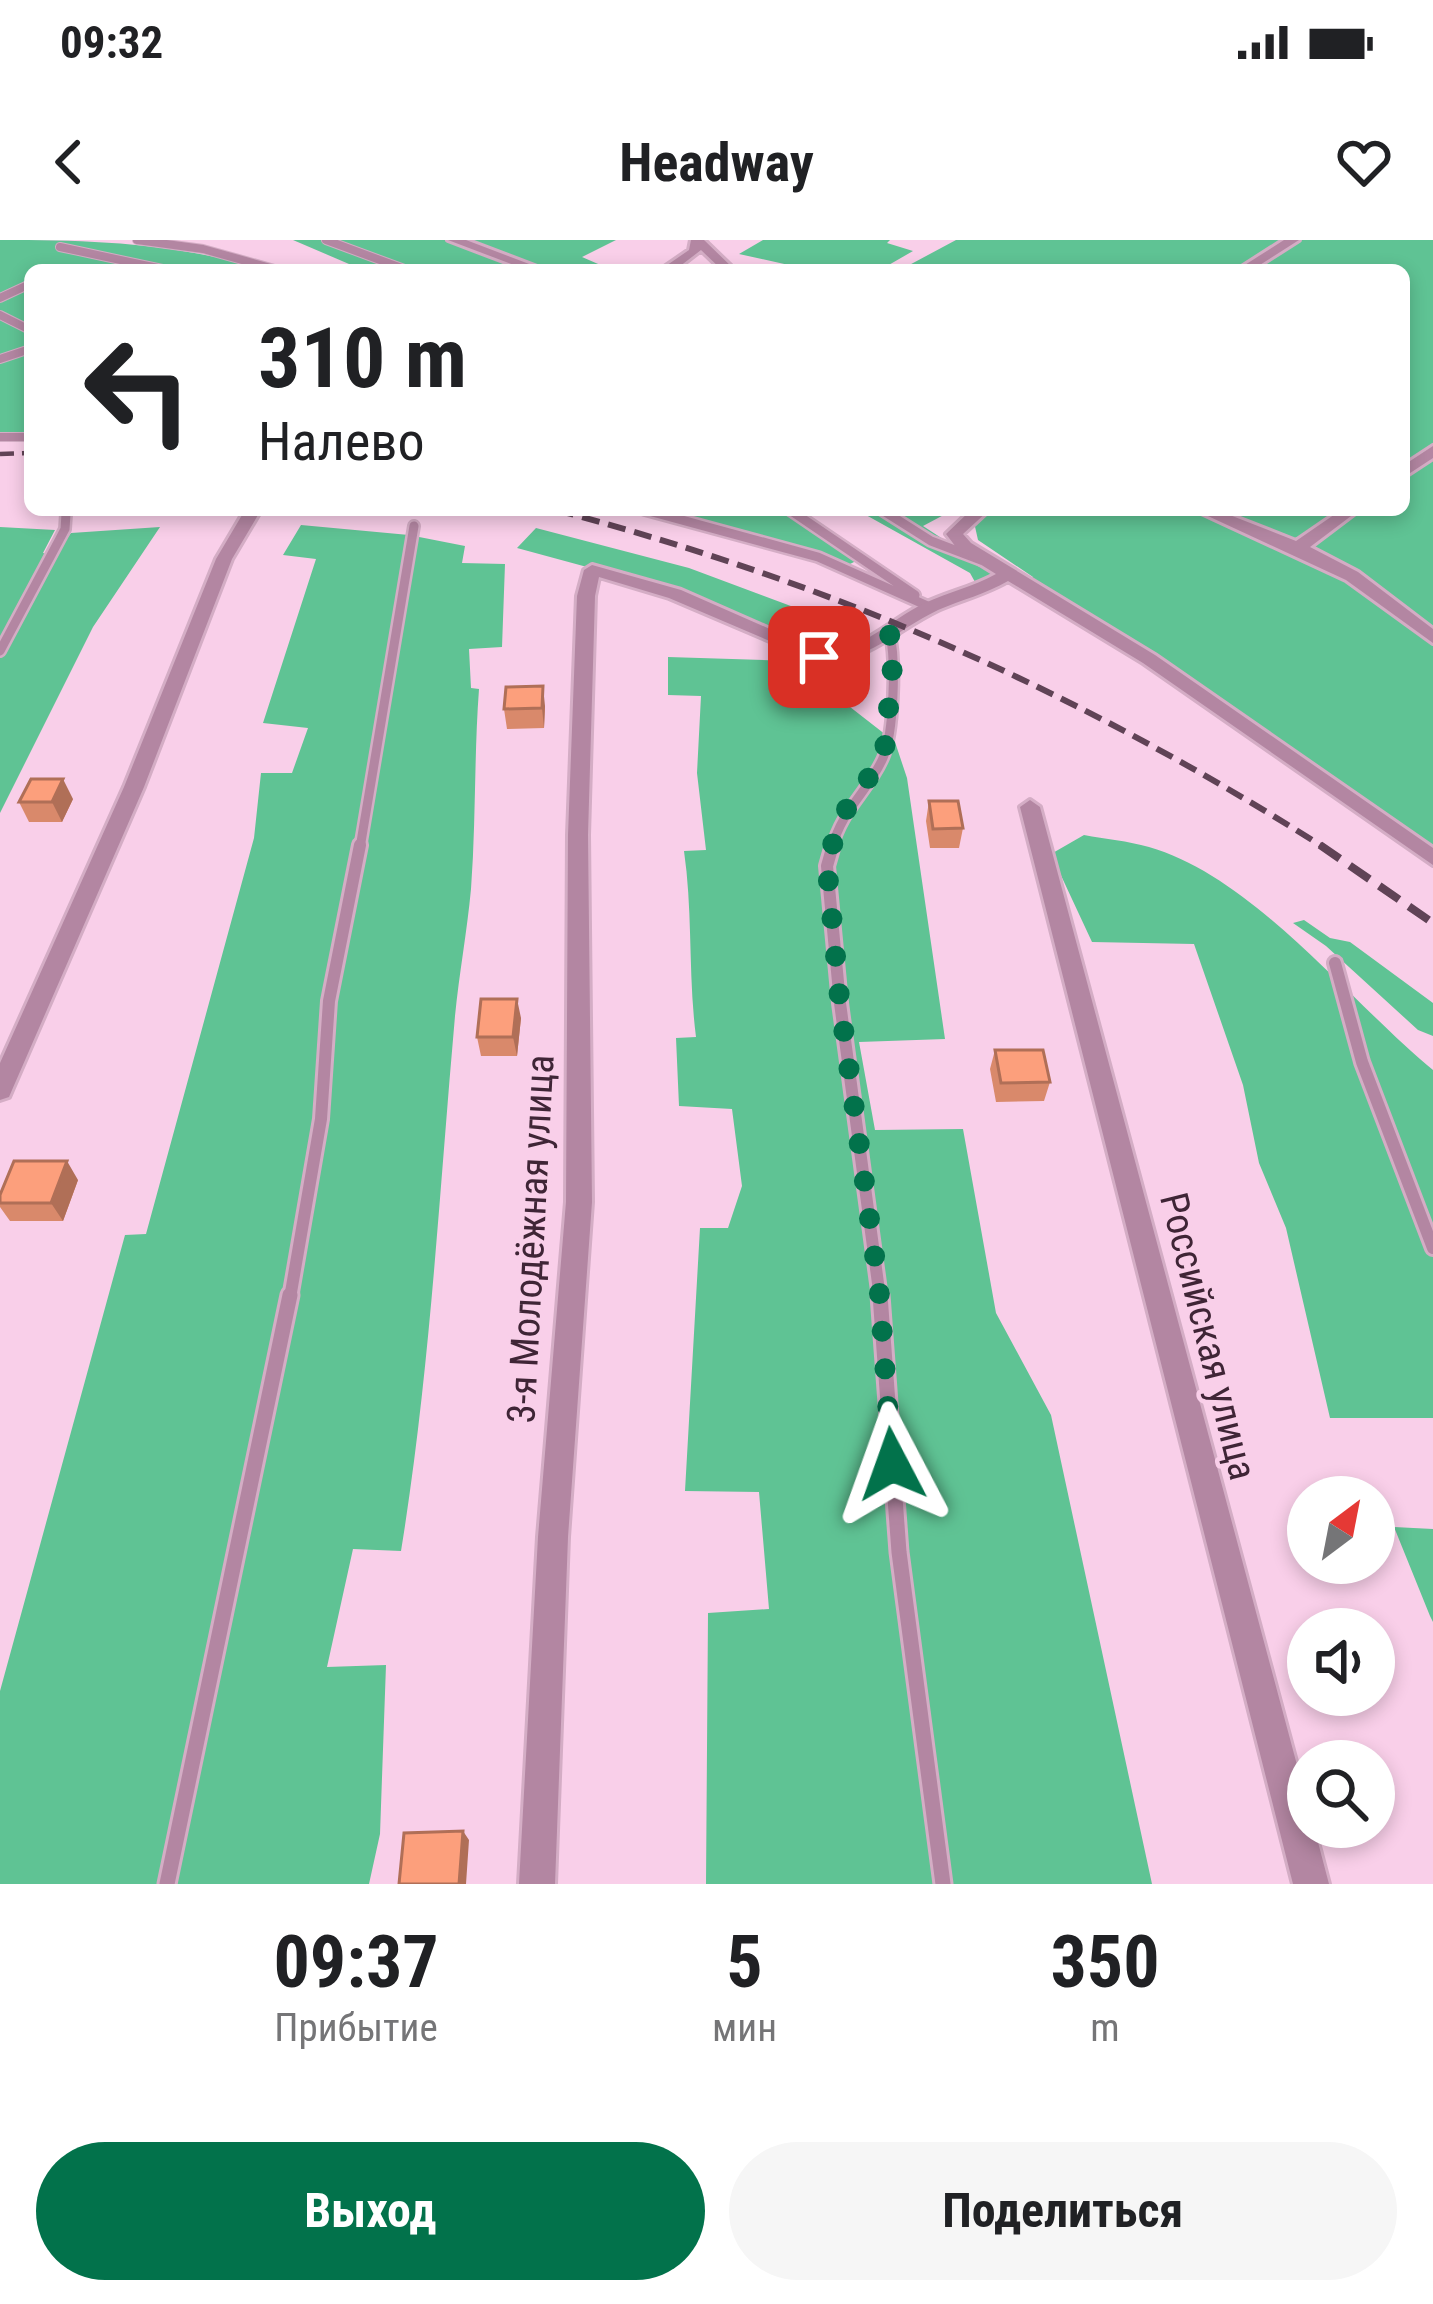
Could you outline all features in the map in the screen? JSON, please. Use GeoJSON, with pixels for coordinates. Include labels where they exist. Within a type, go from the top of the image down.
{"type":"FeatureCollection","features":[{"type":"Feature","properties":{"kind":"street"},"geometry":{"type":"LineString","coordinates":[[454,240],[522,264]]}},
{"type":"Feature","properties":{"kind":"street"},"geometry":{"type":"LineString","coordinates":[[1253,264],[1293,240]]}},
{"type":"Feature","properties":{"kind":"street"},"geometry":{"type":"LineString","coordinates":[[675,264],[694,252],[698,241],[723,264]]}},
{"type":"Feature","properties":{"kind":"street"},"geometry":{"type":"LineString","coordinates":[[0,1090],[134,787],[224,559],[249,516]]}},
{"type":"Feature","properties":{"kind":"street"},"geometry":{"type":"LineString","coordinates":[[974,516],[954,534],[988,562],[1149,659],[1433,858]]}},
{"type":"Feature","properties":{"kind":"street"},"geometry":{"type":"LineString","coordinates":[[1218,516],[1352,576],[1433,638]]}},
{"type":"Feature","properties":{"kind":"street"},"geometry":{"type":"LineString","coordinates":[[1298,548],[1343,516]]}},
{"type":"Feature","properties":{"kind":"street","name":"3-я Молодёжная улица"},"geometry":{"type":"LineString","coordinates":[[538,1884],[553,1537],[579,1202],[578,835],[586,596],[592,570],[675,594],[819,657],[870,649],[890,635]]}},
{"type":"Feature","properties":{"kind":"street"},"geometry":{"type":"LineString","coordinates":[[890,635],[930,607],[983,591],[1008,574]]}},
{"type":"Feature","properties":{"kind":"street","name":"Российская улица"},"geometry":{"type":"LineString","coordinates":[[1030,808],[1310,1884]]}},
{"type":"Feature","properties":{"kind":"lane"},"geometry":{"type":"LineString","coordinates":[[137,240],[203,249],[257,264]]}},
{"type":"Feature","properties":{"kind":"lane"},"geometry":{"type":"LineString","coordinates":[[326,240],[391,264]]}},
{"type":"Feature","properties":{"kind":"lane"},"geometry":{"type":"LineString","coordinates":[[60,247],[138,264]]}},
{"type":"Feature","properties":{"kind":"lane"},"geometry":{"type":"LineString","coordinates":[[0,651],[64,529],[66,516]]}},
{"type":"Feature","properties":{"kind":"lane"},"geometry":{"type":"LineString","coordinates":[[667,516],[818,557],[930,607]]}},
{"type":"Feature","properties":{"kind":"lane"},"geometry":{"type":"LineString","coordinates":[[800,516],[930,607]]}},
{"type":"Feature","properties":{"kind":"lane"},"geometry":{"type":"LineString","coordinates":[[891,516],[931,541],[988,562]]}},
{"type":"Feature","properties":{"kind":"lane"},"geometry":{"type":"LineString","coordinates":[[167,1884],[286,1326],[321,1119],[329,1001],[369,803],[414,526]]}},
{"type":"Feature","properties":{"kind":"lane"},"geometry":{"type":"LineString","coordinates":[[890,635],[895,655],[884,756],[839,820],[827,866],[840,1003],[879,1288],[899,1552],[944,1884]]}},
{"type":"Feature","properties":{"kind":"lane"},"geometry":{"type":"LineString","coordinates":[[1335,963],[1368,1081],[1433,1247]]}},
{"type":"Feature","properties":{"kind":"green space"},"geometry":{"type":"Polygon","coordinates":[[[0,240],[135,245],[242,264],[24,264],[24,434],[0,434],[0,240]]]}},
{"type":"Feature","properties":{"kind":"green space"},"geometry":{"type":"Polygon","coordinates":[[[293,240],[616,240],[582,257],[598,264],[529,264],[499,253],[521,264],[349,264],[293,240]]]}},
{"type":"Feature","properties":{"kind":"green space"},"geometry":{"type":"Polygon","coordinates":[[[763,240],[890,240],[887,243],[913,251],[890,264],[784,264],[739,254],[763,240]]]}},
{"type":"Feature","properties":{"kind":"green space"},"geometry":{"type":"Polygon","coordinates":[[[956,240],[1433,240],[1433,852],[1031,583],[1033,577],[978,540],[974,522],[982,516],[1410,516],[1410,264],[911,264],[956,240]]]}},
{"type":"Feature","properties":{"kind":"green space"},"geometry":{"type":"Polygon","coordinates":[[[680,516],[788,516],[858,560],[846,566],[680,516]]]}},
{"type":"Feature","properties":{"kind":"green space"},"geometry":{"type":"Polygon","coordinates":[[[868,516],[942,516],[923,526],[998,575],[975,582],[970,573],[868,516]]]}},
{"type":"Feature","properties":{"kind":"green space"},"geometry":{"type":"Polygon","coordinates":[[[301,525],[409,535],[465,546],[462,563],[505,564],[502,647],[469,649],[471,688],[479,689],[471,889],[455,1016],[427,1351],[401,1551],[353,1549],[327,1667],[386,1665],[380,1834],[369,1884],[0,1884],[0,1691],[125,1235],[146,1234],[254,838],[261,773],[292,773],[308,728],[263,723],[316,559],[283,555],[301,525]]]}},
{"type":"Feature","properties":{"kind":"green space"},"geometry":{"type":"Polygon","coordinates":[[[0,527],[55,530],[43,553],[55,555],[71,533],[160,527],[93,627],[0,813],[0,527]]]}},
{"type":"Feature","properties":{"kind":"green space"},"geometry":{"type":"Polygon","coordinates":[[[536,528],[689,568],[874,637],[839,652],[817,648],[679,592],[517,548],[536,528]]]}},
{"type":"Feature","properties":{"kind":"green space"},"geometry":{"type":"Polygon","coordinates":[[[668,657],[791,661],[895,742],[907,778],[945,1039],[859,1042],[875,1130],[963,1129],[996,1313],[1051,1415],[1152,1884],[706,1884],[708,1613],[769,1609],[759,1492],[685,1491],[700,1228],[728,1228],[742,1186],[732,1109],[679,1106],[676,1038],[696,1037],[684,851],[706,850],[697,773],[701,696],[668,695],[668,657]]]}},
{"type":"Feature","properties":{"kind":"green space"},"geometry":{"type":"Polygon","coordinates":[[[1084,835],[1149,847],[1188,862],[1226,885],[1299,944],[1433,1070],[1433,1418],[1330,1418],[1286,1228],[1259,1163],[1243,1085],[1194,944],[1092,942],[1051,854],[1084,835]]]}},
{"type":"Feature","properties":{"kind":"green space"},"geometry":{"type":"Polygon","coordinates":[[[1304,920],[1330,938],[1350,942],[1433,1003],[1433,1036],[1418,1030],[1326,946],[1293,923],[1304,920]]]}},
{"type":"Feature","properties":{"kind":"green space"},"geometry":{"type":"Polygon","coordinates":[[[1395,1527],[1433,1529],[1433,1622],[1395,1527]]]}},
{"type":"Feature","properties":{"kind":"building"},"geometry":{"type":"Polygon","coordinates":[[[543,686],[542,708],[504,709],[506,687],[543,686]]]}},
{"type":"Feature","properties":{"kind":"building"},"geometry":{"type":"Polygon","coordinates":[[[31,779],[63,779],[52,802],[19,802],[31,779]]]}},
{"type":"Feature","properties":{"kind":"building"},"geometry":{"type":"Polygon","coordinates":[[[929,801],[958,801],[963,828],[933,829],[929,801]]]}},
{"type":"Feature","properties":{"kind":"building"},"geometry":{"type":"Polygon","coordinates":[[[481,999],[517,999],[513,1037],[477,1037],[481,999]]]}},
{"type":"Feature","properties":{"kind":"building"},"geometry":{"type":"Polygon","coordinates":[[[995,1050],[1043,1050],[1050,1082],[1001,1083],[995,1050]]]}},
{"type":"Feature","properties":{"kind":"building"},"geometry":{"type":"Polygon","coordinates":[[[14,1161],[67,1161],[51,1203],[0,1203],[14,1161]]]}},
{"type":"Feature","properties":{"kind":"building"},"geometry":{"type":"Polygon","coordinates":[[[463,1831],[459,1884],[399,1884],[404,1833],[463,1831]]]}},
{"type":"Feature","properties":{"kind":"railway"},"geometry":{"type":"LineString","coordinates":[[0,454],[24,453]]}},
{"type":"Feature","properties":{"kind":"railway"},"geometry":{"type":"LineString","coordinates":[[577,516],[762,573],[954,648],[1139,739],[1325,848]]}},
{"type":"Feature","properties":{"kind":"railway"},"geometry":{"type":"LineString","coordinates":[[1320,845],[1433,923]]}},
{"type":"Feature","properties":{"kind":"route"},"geometry":{"type":"LineString","coordinates":[[819,657],[870,649],[890,635],[895,640],[884,756],[839,820],[827,866],[840,1003],[879,1288],[892,1464]]}}]}
